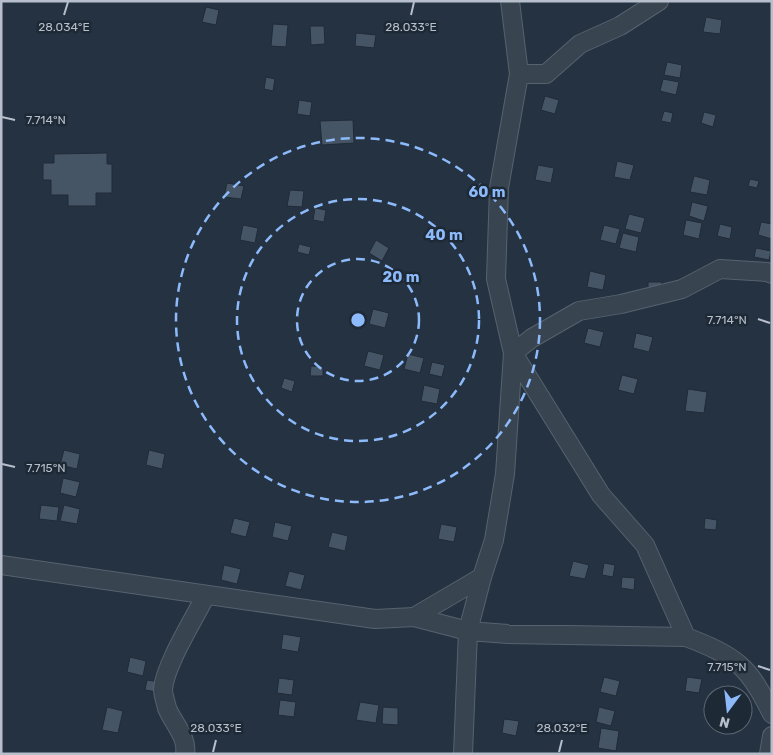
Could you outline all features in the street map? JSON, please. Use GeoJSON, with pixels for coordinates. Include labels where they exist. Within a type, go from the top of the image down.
{"type":"FeatureCollection","features":[{"type":"Feature","properties":{"kind":"street"},"geometry":{"type":"LineString","coordinates":[[462,754],[468,631],[494,540],[505,474],[513,352],[496,279],[499,188],[519,74],[510,1]]}},
{"type":"Feature","properties":{"kind":"street"},"geometry":{"type":"LineString","coordinates":[[519,74],[546,74],[580,44],[620,26],[659,1]]}},
{"type":"Feature","properties":{"kind":"street"},"geometry":{"type":"LineString","coordinates":[[513,352],[532,338],[579,311],[629,302],[682,289],[720,269],[767,272],[772,274]]}},
{"type":"Feature","properties":{"kind":"street"},"geometry":{"type":"LineString","coordinates":[[513,352],[602,495],[645,546],[686,637]]}},
{"type":"Feature","properties":{"kind":"street"},"geometry":{"type":"LineString","coordinates":[[1,565],[375,620],[414,617],[468,631],[508,634],[686,637],[719,650],[739,664],[758,685],[772,714]]}},
{"type":"Feature","properties":{"kind":"street"},"geometry":{"type":"LineString","coordinates":[[414,617],[482,577]]}},
{"type":"Feature","properties":{"kind":"street"},"geometry":{"type":"LineString","coordinates":[[185,754],[186,749],[179,728],[168,709],[163,691],[166,676],[206,595]]}},
{"type":"Feature","properties":{"kind":"street"},"geometry":{"type":"LineString","coordinates":[[769,754],[772,736]]}},
{"type":"Feature","properties":{"kind":"building"},"geometry":{"type":"Polygon","coordinates":[[[206,7],[219,10],[216,25],[202,22],[206,7]]]}},
{"type":"Feature","properties":{"kind":"building"},"geometry":{"type":"Polygon","coordinates":[[[706,17],[722,20],[720,34],[703,32],[706,17]]]}},
{"type":"Feature","properties":{"kind":"building"},"geometry":{"type":"Polygon","coordinates":[[[273,24],[288,25],[286,47],[271,46],[273,24]]]}},
{"type":"Feature","properties":{"kind":"building"},"geometry":{"type":"Polygon","coordinates":[[[310,26],[324,26],[325,44],[311,45],[310,26]]]}},
{"type":"Feature","properties":{"kind":"building"},"geometry":{"type":"Polygon","coordinates":[[[356,33],[376,35],[374,48],[355,46],[356,33]]]}},
{"type":"Feature","properties":{"kind":"building"},"geometry":{"type":"Polygon","coordinates":[[[667,62],[682,65],[680,78],[664,75],[667,62]]]}},
{"type":"Feature","properties":{"kind":"building"},"geometry":{"type":"Polygon","coordinates":[[[266,77],[275,79],[273,91],[264,89],[266,77]]]}},
{"type":"Feature","properties":{"kind":"building"},"geometry":{"type":"Polygon","coordinates":[[[663,79],[679,82],[676,95],[660,91],[663,79]]]}},
{"type":"Feature","properties":{"kind":"building"},"geometry":{"type":"Polygon","coordinates":[[[545,96],[559,100],[555,114],[541,110],[545,96]]]}},
{"type":"Feature","properties":{"kind":"building"},"geometry":{"type":"Polygon","coordinates":[[[299,100],[312,102],[310,116],[297,114],[299,100]]]}},
{"type":"Feature","properties":{"kind":"building"},"geometry":{"type":"Polygon","coordinates":[[[664,111],[673,113],[671,123],[661,121],[664,111]]]}},
{"type":"Feature","properties":{"kind":"building"},"geometry":{"type":"Polygon","coordinates":[[[704,112],[716,115],[713,127],[701,123],[704,112]]]}},
{"type":"Feature","properties":{"kind":"building"},"geometry":{"type":"Polygon","coordinates":[[[353,120],[354,143],[322,145],[320,121],[353,120]]]}},
{"type":"Feature","properties":{"kind":"building"},"geometry":{"type":"Polygon","coordinates":[[[107,153],[107,164],[112,164],[112,193],[96,193],[96,206],[68,206],[68,195],[51,195],[51,180],[43,180],[43,163],[54,163],[54,154],[107,153]]]}},
{"type":"Feature","properties":{"kind":"building"},"geometry":{"type":"Polygon","coordinates":[[[617,161],[634,165],[630,180],[614,177],[617,161]]]}},
{"type":"Feature","properties":{"kind":"building"},"geometry":{"type":"Polygon","coordinates":[[[538,165],[554,168],[551,183],[535,180],[538,165]]]}},
{"type":"Feature","properties":{"kind":"building"},"geometry":{"type":"Polygon","coordinates":[[[694,176],[710,180],[707,195],[690,192],[694,176]]]}},
{"type":"Feature","properties":{"kind":"building"},"geometry":{"type":"Polygon","coordinates":[[[750,179],[759,181],[757,188],[748,186],[750,179]]]}},
{"type":"Feature","properties":{"kind":"building"},"geometry":{"type":"Polygon","coordinates":[[[227,183],[244,186],[241,199],[224,197],[227,183]]]}},
{"type":"Feature","properties":{"kind":"building"},"geometry":{"type":"Polygon","coordinates":[[[290,190],[304,191],[302,207],[287,206],[290,190]]]}},
{"type":"Feature","properties":{"kind":"building"},"geometry":{"type":"Polygon","coordinates":[[[692,202],[708,206],[704,221],[689,216],[692,202]]]}},
{"type":"Feature","properties":{"kind":"building"},"geometry":{"type":"Polygon","coordinates":[[[315,208],[326,210],[324,222],[313,220],[315,208]]]}},
{"type":"Feature","properties":{"kind":"building"},"geometry":{"type":"Polygon","coordinates":[[[629,214],[645,218],[641,233],[625,229],[629,214]]]}},
{"type":"Feature","properties":{"kind":"building"},"geometry":{"type":"Polygon","coordinates":[[[686,220],[702,223],[699,239],[683,235],[686,220]]]}},
{"type":"Feature","properties":{"kind":"building"},"geometry":{"type":"Polygon","coordinates":[[[761,222],[772,224],[772,239],[758,235],[761,222]]]}},
{"type":"Feature","properties":{"kind":"building"},"geometry":{"type":"Polygon","coordinates":[[[720,224],[732,227],[730,239],[717,236],[720,224]]]}},
{"type":"Feature","properties":{"kind":"building"},"geometry":{"type":"Polygon","coordinates":[[[243,225],[258,228],[255,243],[240,240],[243,225]]]}},
{"type":"Feature","properties":{"kind":"building"},"geometry":{"type":"Polygon","coordinates":[[[604,225],[620,229],[616,244],[600,240],[604,225]]]}},
{"type":"Feature","properties":{"kind":"building"},"geometry":{"type":"Polygon","coordinates":[[[623,233],[639,237],[636,252],[619,248],[623,233]]]}},
{"type":"Feature","properties":{"kind":"building"},"geometry":{"type":"Polygon","coordinates":[[[376,240],[389,248],[382,261],[369,253],[376,240]]]}},
{"type":"Feature","properties":{"kind":"building"},"geometry":{"type":"Polygon","coordinates":[[[299,244],[311,247],[309,255],[297,252],[299,244]]]}},
{"type":"Feature","properties":{"kind":"building"},"geometry":{"type":"Polygon","coordinates":[[[756,248],[771,251],[769,260],[754,257],[756,248]]]}},
{"type":"Feature","properties":{"kind":"building"},"geometry":{"type":"Polygon","coordinates":[[[590,271],[606,275],[603,290],[587,287],[590,271]]]}},
{"type":"Feature","properties":{"kind":"building"},"geometry":{"type":"Polygon","coordinates":[[[648,282],[662,282],[661,291],[648,291],[648,282]]]}},
{"type":"Feature","properties":{"kind":"building"},"geometry":{"type":"Polygon","coordinates":[[[373,309],[389,313],[385,328],[369,324],[373,309]]]}},
{"type":"Feature","properties":{"kind":"building"},"geometry":{"type":"Polygon","coordinates":[[[588,328],[604,332],[600,347],[584,343],[588,328]]]}},
{"type":"Feature","properties":{"kind":"building"},"geometry":{"type":"Polygon","coordinates":[[[636,333],[653,337],[649,352],[633,348],[636,333]]]}},
{"type":"Feature","properties":{"kind":"building"},"geometry":{"type":"Polygon","coordinates":[[[368,351],[384,355],[380,370],[364,366],[368,351]]]}},
{"type":"Feature","properties":{"kind":"building"},"geometry":{"type":"Polygon","coordinates":[[[408,354],[424,358],[420,373],[404,369],[408,354]]]}},
{"type":"Feature","properties":{"kind":"building"},"geometry":{"type":"Polygon","coordinates":[[[432,362],[445,365],[442,377],[429,374],[432,362]]]}},
{"type":"Feature","properties":{"kind":"building"},"geometry":{"type":"Polygon","coordinates":[[[311,366],[323,367],[323,376],[310,376],[311,366]]]}},
{"type":"Feature","properties":{"kind":"building"},"geometry":{"type":"Polygon","coordinates":[[[622,375],[638,379],[634,394],[618,390],[622,375]]]}},
{"type":"Feature","properties":{"kind":"building"},"geometry":{"type":"Polygon","coordinates":[[[284,378],[295,381],[292,392],[281,388],[284,378]]]}},
{"type":"Feature","properties":{"kind":"building"},"geometry":{"type":"Polygon","coordinates":[[[424,385],[440,389],[437,404],[421,401],[424,385]]]}},
{"type":"Feature","properties":{"kind":"building"},"geometry":{"type":"Polygon","coordinates":[[[688,389],[707,392],[704,413],[685,411],[688,389]]]}},
{"type":"Feature","properties":{"kind":"building"},"geometry":{"type":"Polygon","coordinates":[[[64,450],[80,454],[77,469],[60,465],[64,450]]]}},
{"type":"Feature","properties":{"kind":"building"},"geometry":{"type":"Polygon","coordinates":[[[149,450],[165,454],[162,469],[146,465],[149,450]]]}},
{"type":"Feature","properties":{"kind":"building"},"geometry":{"type":"Polygon","coordinates":[[[63,478],[80,482],[76,497],[60,493],[63,478]]]}},
{"type":"Feature","properties":{"kind":"building"},"geometry":{"type":"Polygon","coordinates":[[[41,505],[59,507],[57,521],[39,519],[41,505]]]}},
{"type":"Feature","properties":{"kind":"building"},"geometry":{"type":"Polygon","coordinates":[[[64,505],[80,509],[77,524],[60,521],[64,505]]]}},
{"type":"Feature","properties":{"kind":"building"},"geometry":{"type":"Polygon","coordinates":[[[234,518],[250,522],[246,537],[230,533],[234,518]]]}},
{"type":"Feature","properties":{"kind":"building"},"geometry":{"type":"Polygon","coordinates":[[[705,518],[717,520],[716,530],[704,529],[705,518]]]}},
{"type":"Feature","properties":{"kind":"building"},"geometry":{"type":"Polygon","coordinates":[[[275,522],[292,526],[288,541],[272,537],[275,522]]]}},
{"type":"Feature","properties":{"kind":"building"},"geometry":{"type":"Polygon","coordinates":[[[441,524],[457,527],[454,542],[438,539],[441,524]]]}},
{"type":"Feature","properties":{"kind":"building"},"geometry":{"type":"Polygon","coordinates":[[[332,532],[348,536],[345,551],[328,547],[332,532]]]}},
{"type":"Feature","properties":{"kind":"building"},"geometry":{"type":"Polygon","coordinates":[[[573,561],[589,565],[585,579],[569,576],[573,561]]]}},
{"type":"Feature","properties":{"kind":"building"},"geometry":{"type":"Polygon","coordinates":[[[604,563],[615,565],[613,577],[602,575],[604,563]]]}},
{"type":"Feature","properties":{"kind":"building"},"geometry":{"type":"Polygon","coordinates":[[[224,565],[241,569],[237,584],[221,580],[224,565]]]}},
{"type":"Feature","properties":{"kind":"building"},"geometry":{"type":"Polygon","coordinates":[[[289,571],[305,575],[301,590],[285,586],[289,571]]]}},
{"type":"Feature","properties":{"kind":"building"},"geometry":{"type":"Polygon","coordinates":[[[622,577],[635,578],[634,590],[621,588],[622,577]]]}},
{"type":"Feature","properties":{"kind":"building"},"geometry":{"type":"Polygon","coordinates":[[[283,634],[301,637],[298,652],[281,649],[283,634]]]}},
{"type":"Feature","properties":{"kind":"building"},"geometry":{"type":"Polygon","coordinates":[[[130,657],[146,661],[143,676],[127,672],[130,657]]]}},
{"type":"Feature","properties":{"kind":"building"},"geometry":{"type":"Polygon","coordinates":[[[604,677],[620,681],[616,696],[600,692],[604,677]]]}},
{"type":"Feature","properties":{"kind":"building"},"geometry":{"type":"Polygon","coordinates":[[[687,677],[702,679],[699,693],[685,691],[687,677]]]}},
{"type":"Feature","properties":{"kind":"building"},"geometry":{"type":"Polygon","coordinates":[[[279,678],[294,680],[292,695],[277,693],[279,678]]]}},
{"type":"Feature","properties":{"kind":"building"},"geometry":{"type":"Polygon","coordinates":[[[147,680],[159,682],[157,692],[145,690],[147,680]]]}},
{"type":"Feature","properties":{"kind":"building"},"geometry":{"type":"Polygon","coordinates":[[[280,700],[296,702],[294,717],[278,715],[280,700]]]}},
{"type":"Feature","properties":{"kind":"building"},"geometry":{"type":"Polygon","coordinates":[[[360,702],[379,705],[376,723],[356,720],[360,702]]]}},
{"type":"Feature","properties":{"kind":"building"},"geometry":{"type":"Polygon","coordinates":[[[107,707],[123,711],[118,733],[102,730],[107,707]]]}},
{"type":"Feature","properties":{"kind":"building"},"geometry":{"type":"Polygon","coordinates":[[[383,707],[398,708],[398,725],[382,724],[383,707]]]}},
{"type":"Feature","properties":{"kind":"building"},"geometry":{"type":"Polygon","coordinates":[[[599,707],[615,711],[611,726],[596,722],[599,707]]]}},
{"type":"Feature","properties":{"kind":"building"},"geometry":{"type":"Polygon","coordinates":[[[504,719],[519,721],[516,736],[502,733],[504,719]]]}},
{"type":"Feature","properties":{"kind":"building"},"geometry":{"type":"Polygon","coordinates":[[[601,728],[619,731],[616,751],[598,748],[601,728]]]}}]}
